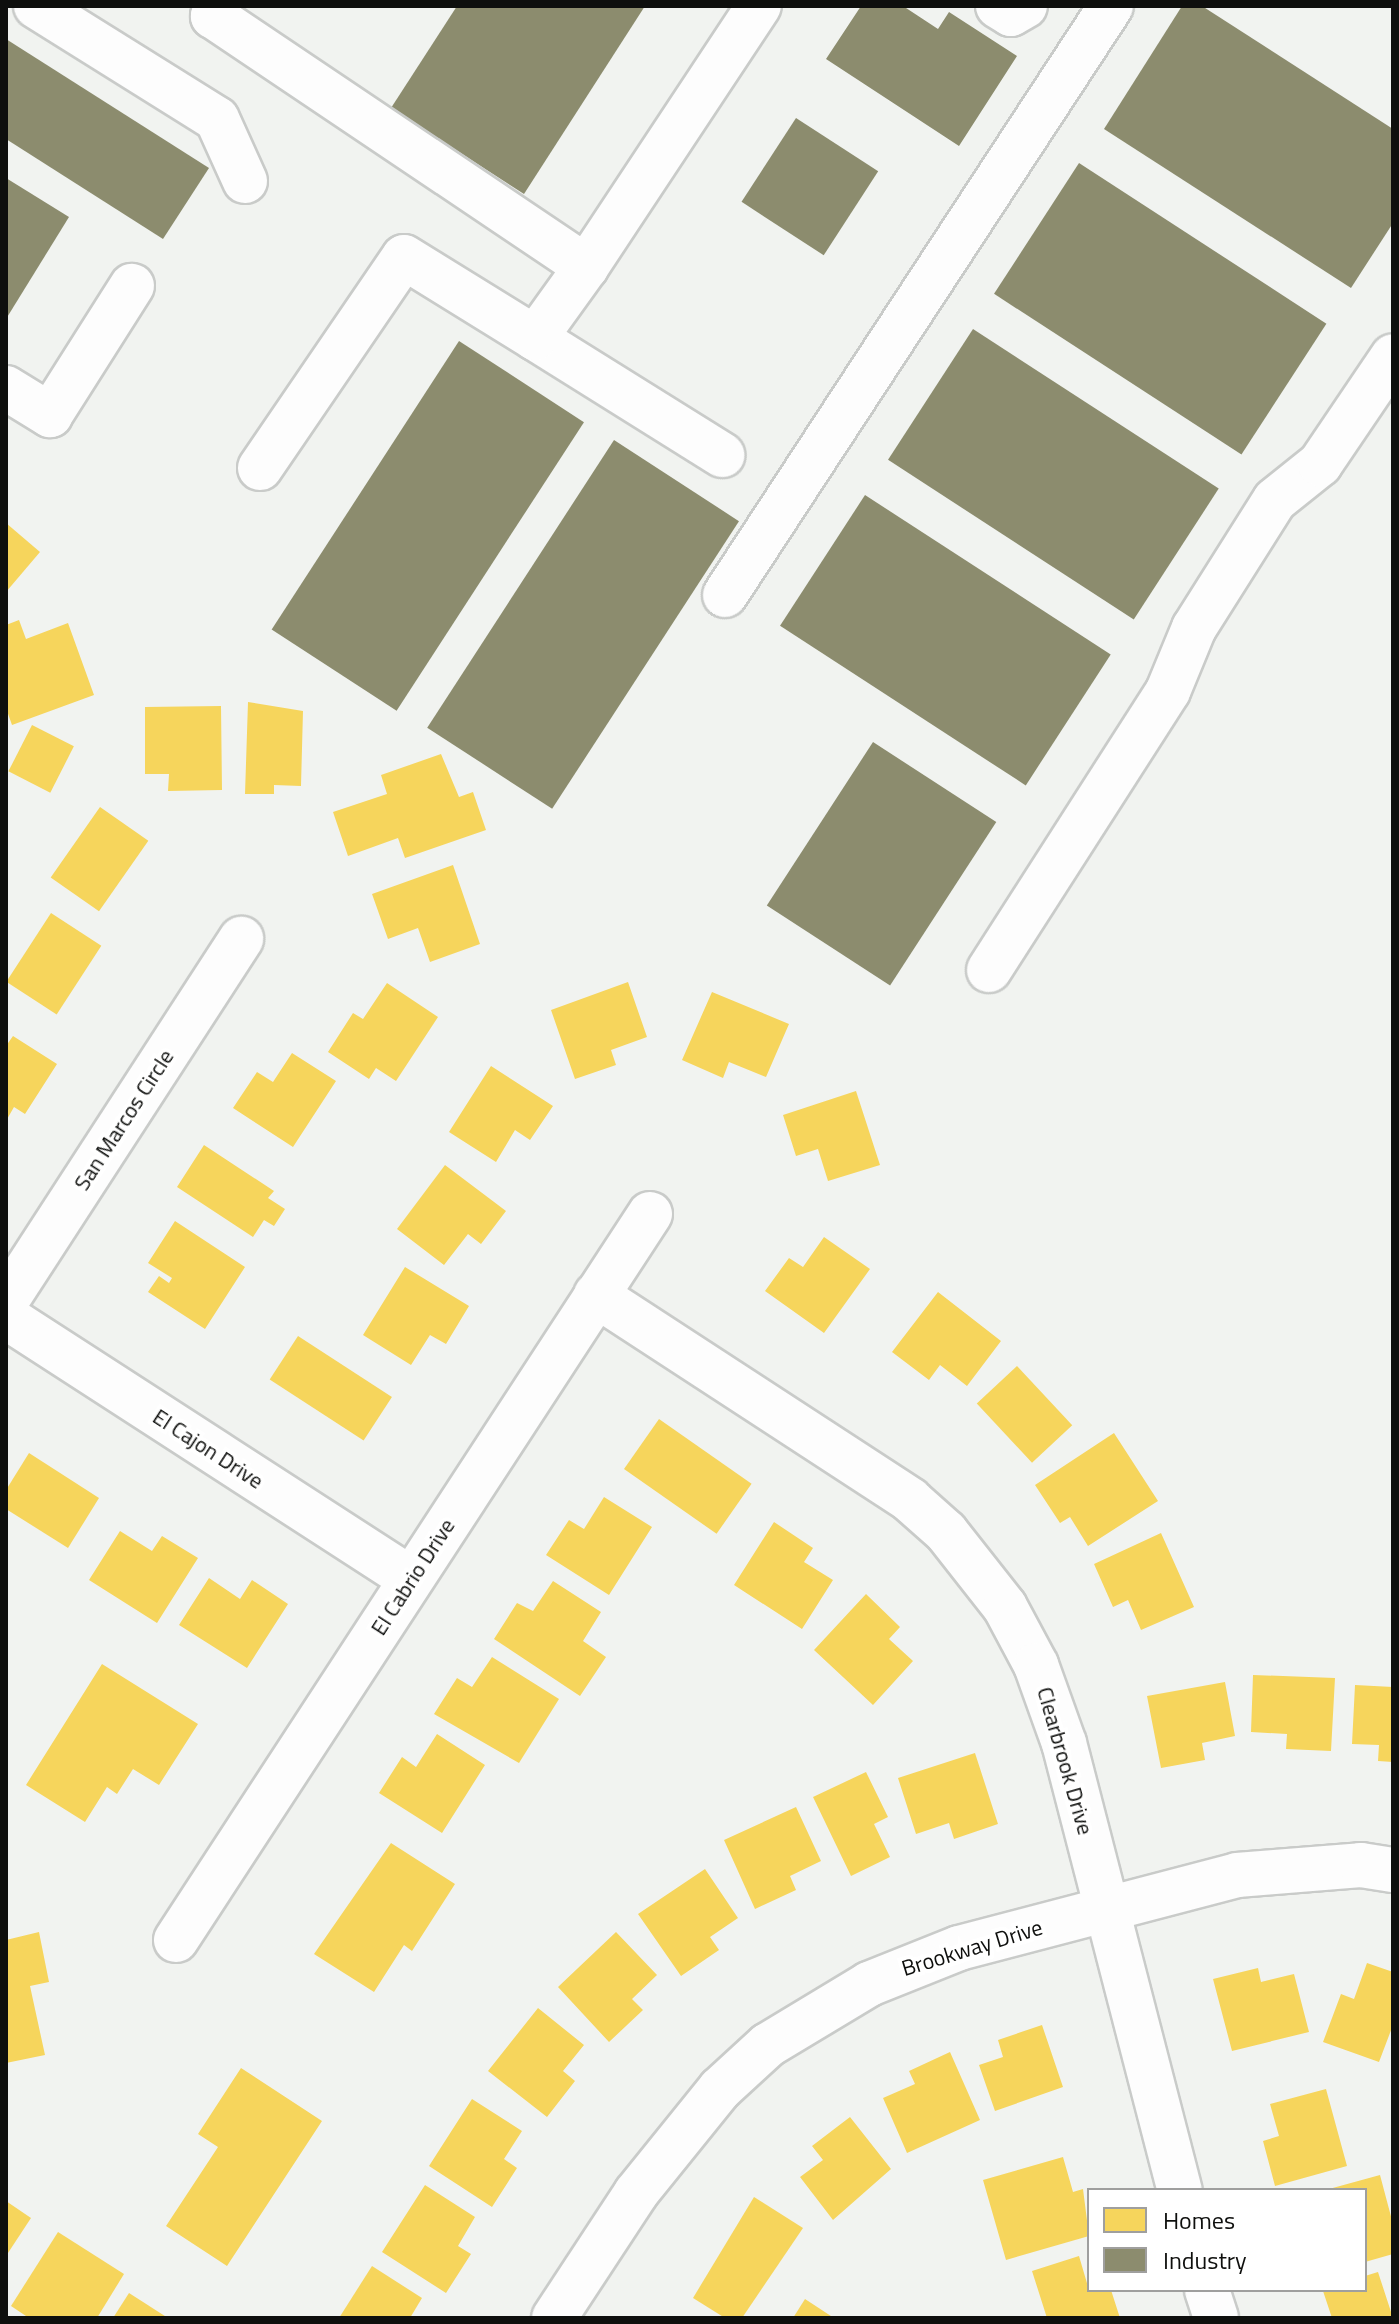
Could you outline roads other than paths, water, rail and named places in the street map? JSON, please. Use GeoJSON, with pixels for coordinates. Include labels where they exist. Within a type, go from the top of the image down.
{"type":"FeatureCollection","features":[{"type":"Feature","properties":{"kind":"street"},"geometry":{"type":"LineString","coordinates":[[36,6],[217,119],[245,181]]}},
{"type":"Feature","properties":{"kind":"street"},"geometry":{"type":"LineString","coordinates":[[219,6],[213,16],[586,267]]}},
{"type":"Feature","properties":{"kind":"street"},"geometry":{"type":"LineString","coordinates":[[535,338],[586,267],[759,6]]}},
{"type":"Feature","properties":{"kind":"street"},"geometry":{"type":"LineString","coordinates":[[998,6],[1011,14],[1025,6]]}},
{"type":"Feature","properties":{"kind":"street"},"geometry":{"type":"LineString","coordinates":[[725,595],[1111,6]]}},
{"type":"Feature","properties":{"kind":"street"},"geometry":{"type":"LineString","coordinates":[[260,468],[404,257],[722,455]]}},
{"type":"Feature","properties":{"kind":"street"},"geometry":{"type":"LineString","coordinates":[[6,388],[50,415],[132,286]]}},
{"type":"Feature","properties":{"kind":"street"},"geometry":{"type":"LineString","coordinates":[[989,970],[1168,691],[1194,628],[1275,500],[1320,464],[1393,356]]}},
{"type":"Feature","properties":{"kind":"street","name":"San Marcos Circle"},"geometry":{"type":"LineString","coordinates":[[6,1301],[241,939]]}},
{"type":"Feature","properties":{"kind":"street","name":"El Cabrio Drive"},"geometry":{"type":"LineString","coordinates":[[176,1940],[650,1214]]}},
{"type":"Feature","properties":{"kind":"street","name":"Clearbrook Drive"},"geometry":{"type":"LineString","coordinates":[[596,1295],[873,1473],[922,1511],[962,1551],[1005,1607],[1036,1665],[1064,1743],[1104,1908],[1179,2188]]}},
{"type":"Feature","properties":{"kind":"street","name":"El Cajon Drive"},"geometry":{"type":"LineString","coordinates":[[6,1317],[411,1579]]}},
{"type":"Feature","properties":{"kind":"street","name":"Brookway Drive"},"geometry":{"type":"LineString","coordinates":[[554,2318],[681,2133],[768,2045],[818,2011],[908,1965],[1104,1908],[1266,1871],[1361,1865],[1393,1870]]}},
{"type":"Feature","properties":{"kind":"street"},"geometry":{"type":"LineString","coordinates":[[1208,2292],[1216,2318]]}}]}
